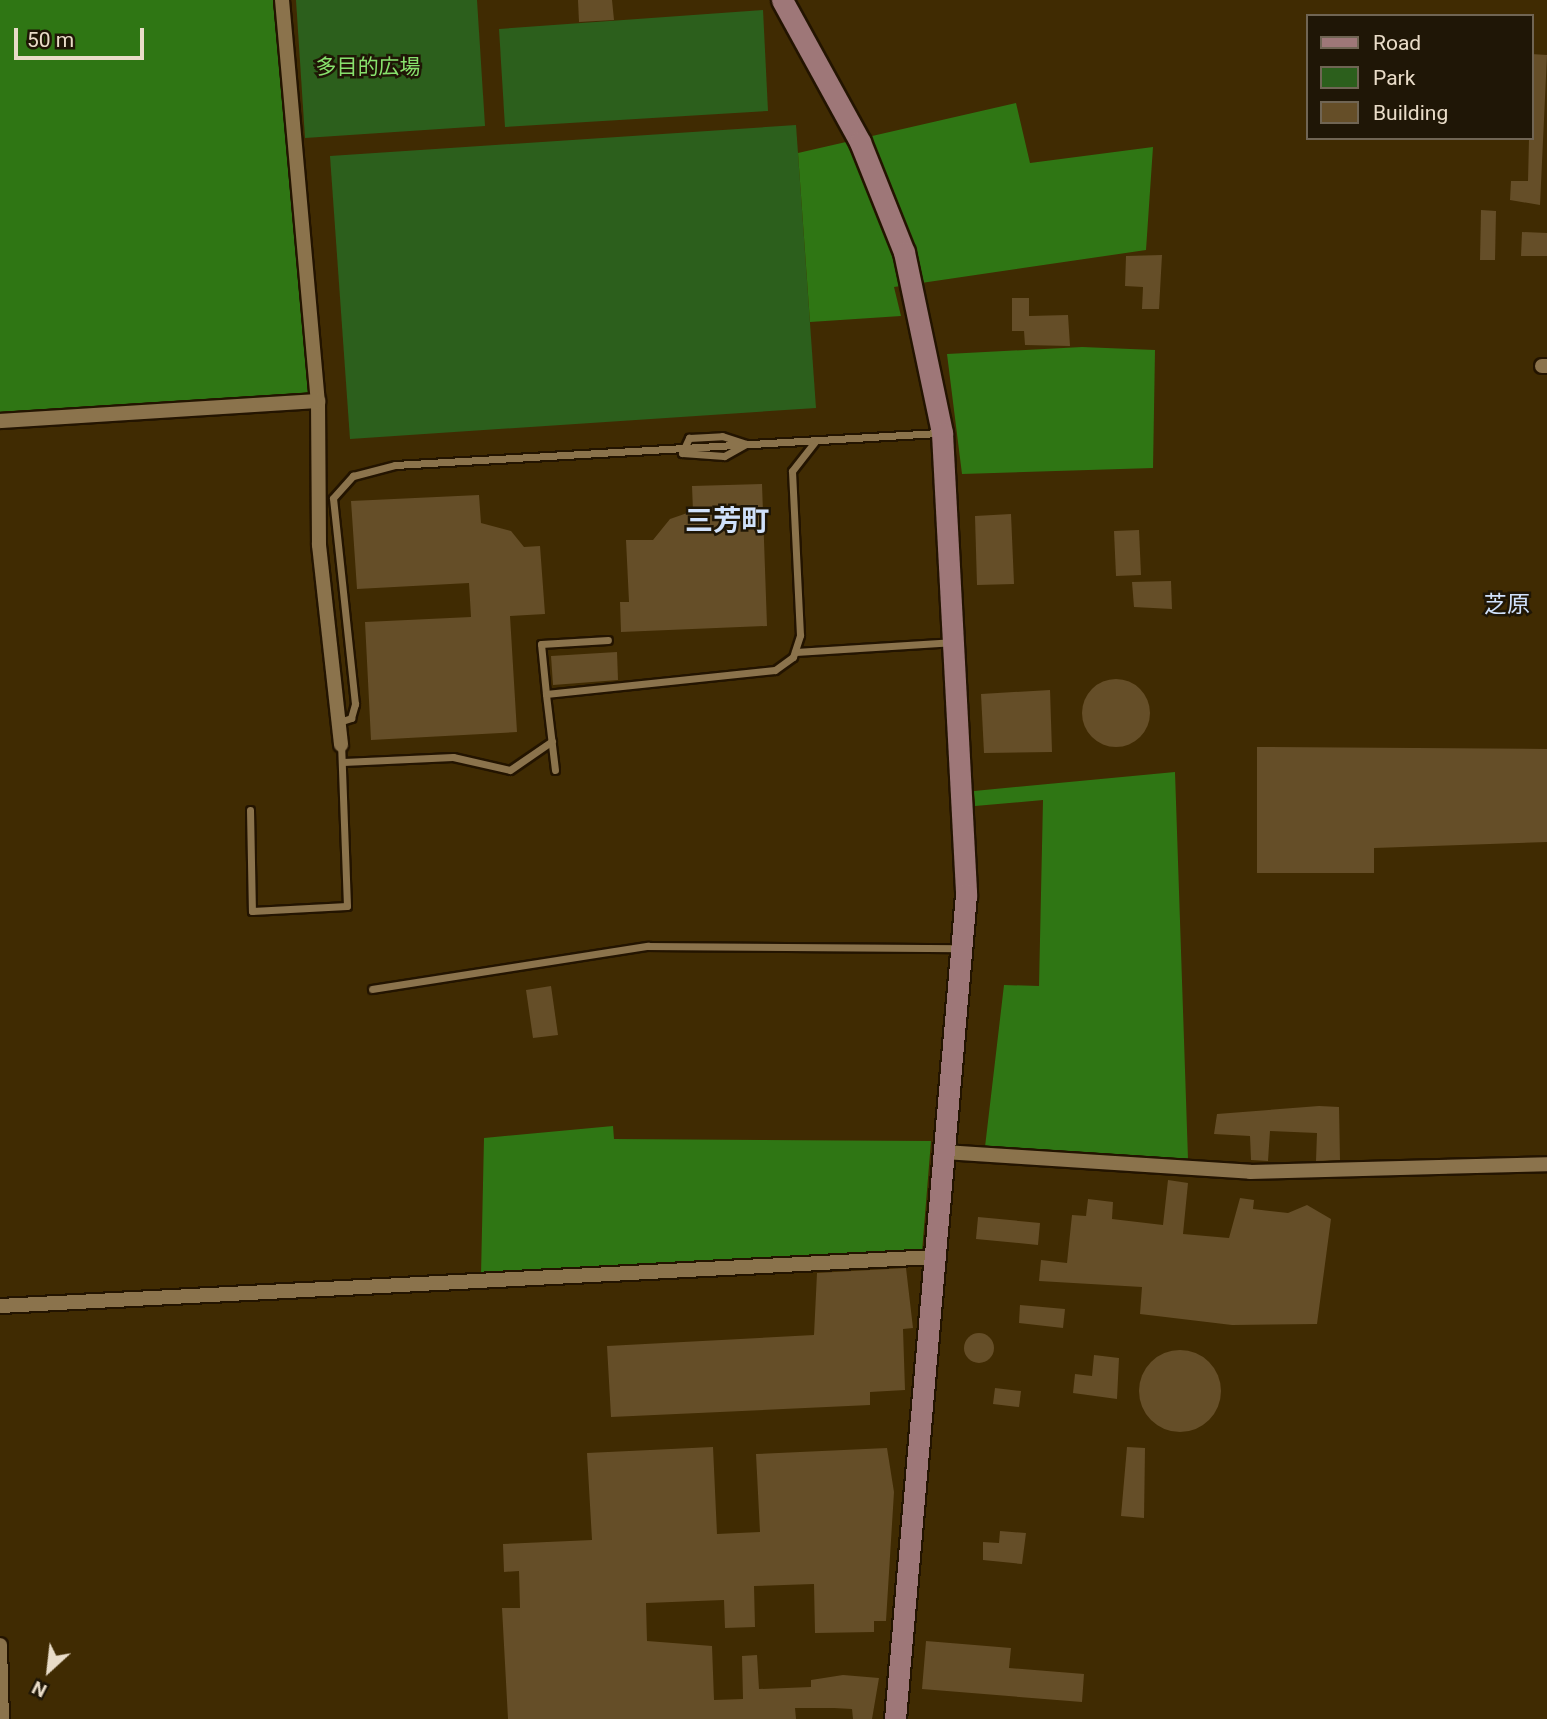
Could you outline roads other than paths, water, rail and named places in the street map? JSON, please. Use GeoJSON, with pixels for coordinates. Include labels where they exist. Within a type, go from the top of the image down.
{"type":"FeatureCollection","features":[{"type":"Feature","properties":{"kind":"street"},"geometry":{"type":"LineString","coordinates":[[282,0],[318,401],[319,545],[341,745]]}},
{"type":"Feature","properties":{"kind":"street"},"geometry":{"type":"LineString","coordinates":[[782,0],[860,142],[904,252],[942,433],[965,806],[963,948],[895,1719]]}},
{"type":"Feature","properties":{"kind":"street"},"geometry":{"type":"LineString","coordinates":[[0,421],[318,401]]}},
{"type":"Feature","properties":{"kind":"street"},"geometry":{"type":"LineString","coordinates":[[944,1153],[1250,1172],[1547,1164]]}},
{"type":"Feature","properties":{"kind":"street"},"geometry":{"type":"LineString","coordinates":[[0,1306],[935,1257]]}},
{"type":"Feature","properties":{"kind":"street"},"geometry":{"type":"LineString","coordinates":[[0,1645],[2,1719]]}},
{"type":"Feature","properties":{"kind":"lane"},"geometry":{"type":"LineString","coordinates":[[339,722],[351,718],[355,704],[333,498],[353,476],[395,465],[942,433]]}},
{"type":"Feature","properties":{"kind":"lane"},"geometry":{"type":"LineString","coordinates":[[795,652],[792,471],[801,452],[819,440]]}},
{"type":"Feature","properties":{"kind":"lane"},"geometry":{"type":"LineString","coordinates":[[555,771],[541,644],[608,640]]}},
{"type":"Feature","properties":{"kind":"lane"},"geometry":{"type":"LineString","coordinates":[[546,694],[775,670],[795,652],[955,642]]}},
{"type":"Feature","properties":{"kind":"lane"},"geometry":{"type":"LineString","coordinates":[[343,762],[453,757],[510,770],[552,741]]}},
{"type":"Feature","properties":{"kind":"lane"},"geometry":{"type":"LineString","coordinates":[[250,810],[252,911],[347,906],[341,745]]}},
{"type":"Feature","properties":{"kind":"lane"},"geometry":{"type":"LineString","coordinates":[[372,989],[648,946],[963,948]]}},
{"type":"Feature","properties":{"kind":"district","name":"三芳町"},"geometry":{"type":"Point","coordinates":[727,521]}},
{"type":"Feature","properties":{"kind":"district","name":"芝原"},"geometry":{"type":"Point","coordinates":[1507,605]}},
{"type":"Feature","properties":{"kind":"park label","name":"多目的広場"},"geometry":{"type":"Point","coordinates":[368,67]}}]}
